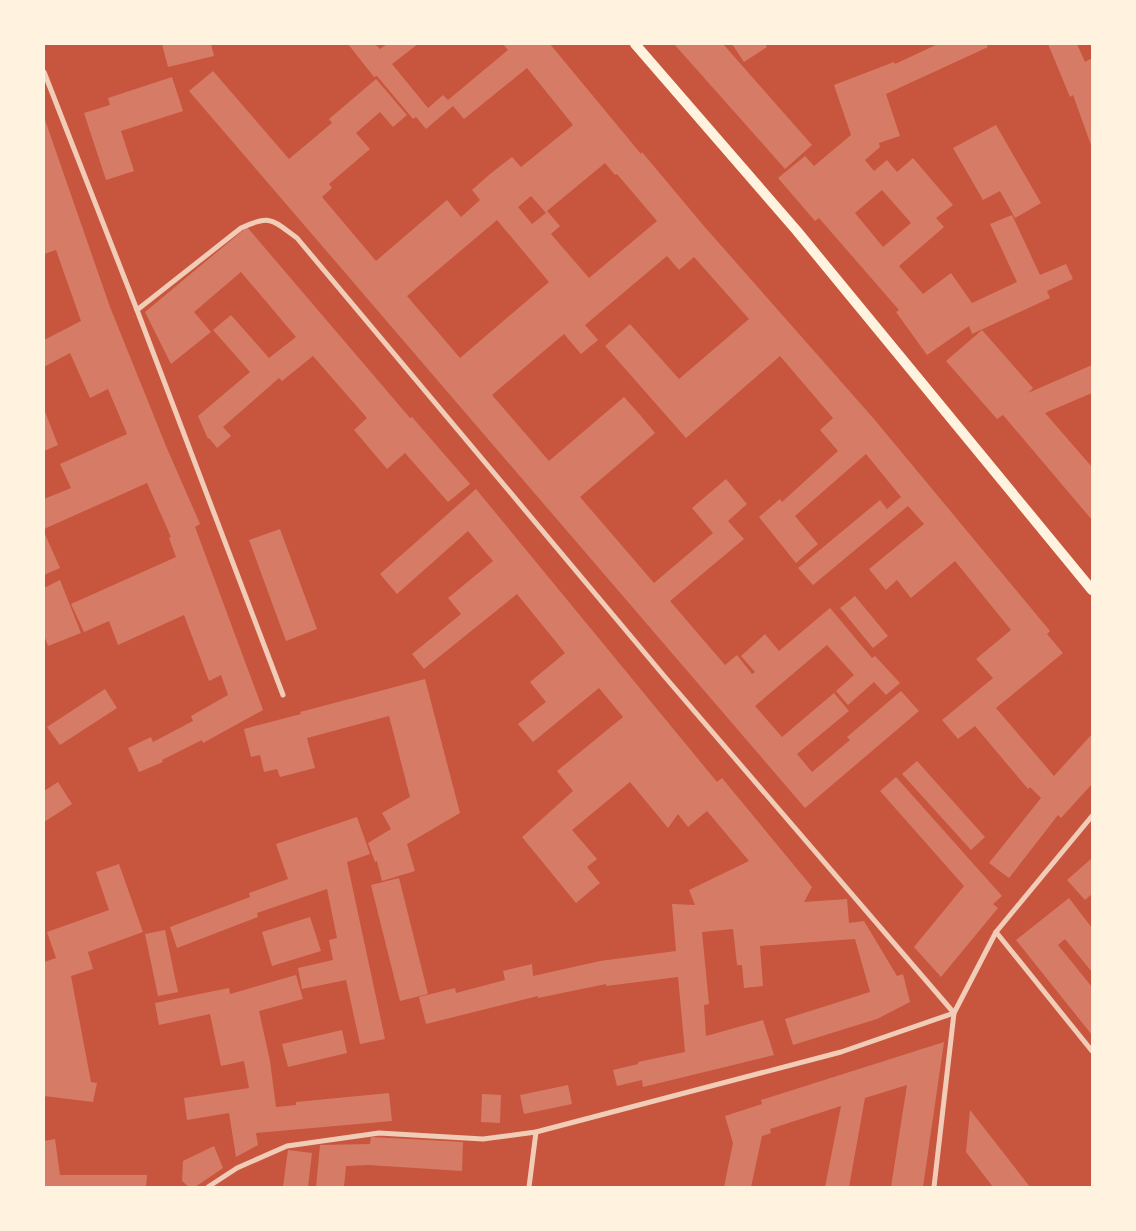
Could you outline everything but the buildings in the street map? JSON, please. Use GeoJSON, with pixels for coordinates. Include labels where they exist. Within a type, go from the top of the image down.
{"type":"FeatureCollection","features":[{"type":"Feature","properties":{"kind":"main road"},"geometry":{"type":"LineString","coordinates":[[635,44],[796,231],[1092,590]]}},
{"type":"Feature","properties":{"kind":"street"},"geometry":{"type":"LineString","coordinates":[[44,72],[283,694]]}},
{"type":"Feature","properties":{"kind":"street"},"geometry":{"type":"LineString","coordinates":[[137,310],[241,228],[258,220],[272,220],[297,238],[658,670],[954,1013]]}},
{"type":"Feature","properties":{"kind":"street"},"geometry":{"type":"LineString","coordinates":[[934,1187],[954,1013],[996,932],[1092,816]]}},
{"type":"Feature","properties":{"kind":"street"},"geometry":{"type":"LineString","coordinates":[[996,932],[1092,1051]]}},
{"type":"Feature","properties":{"kind":"street"},"geometry":{"type":"LineString","coordinates":[[208,1187],[237,1168],[287,1146],[378,1133],[483,1139],[536,1132],[841,1052],[954,1013]]}},
{"type":"Feature","properties":{"kind":"street"},"geometry":{"type":"LineString","coordinates":[[529,1187],[536,1132]]}}]}
